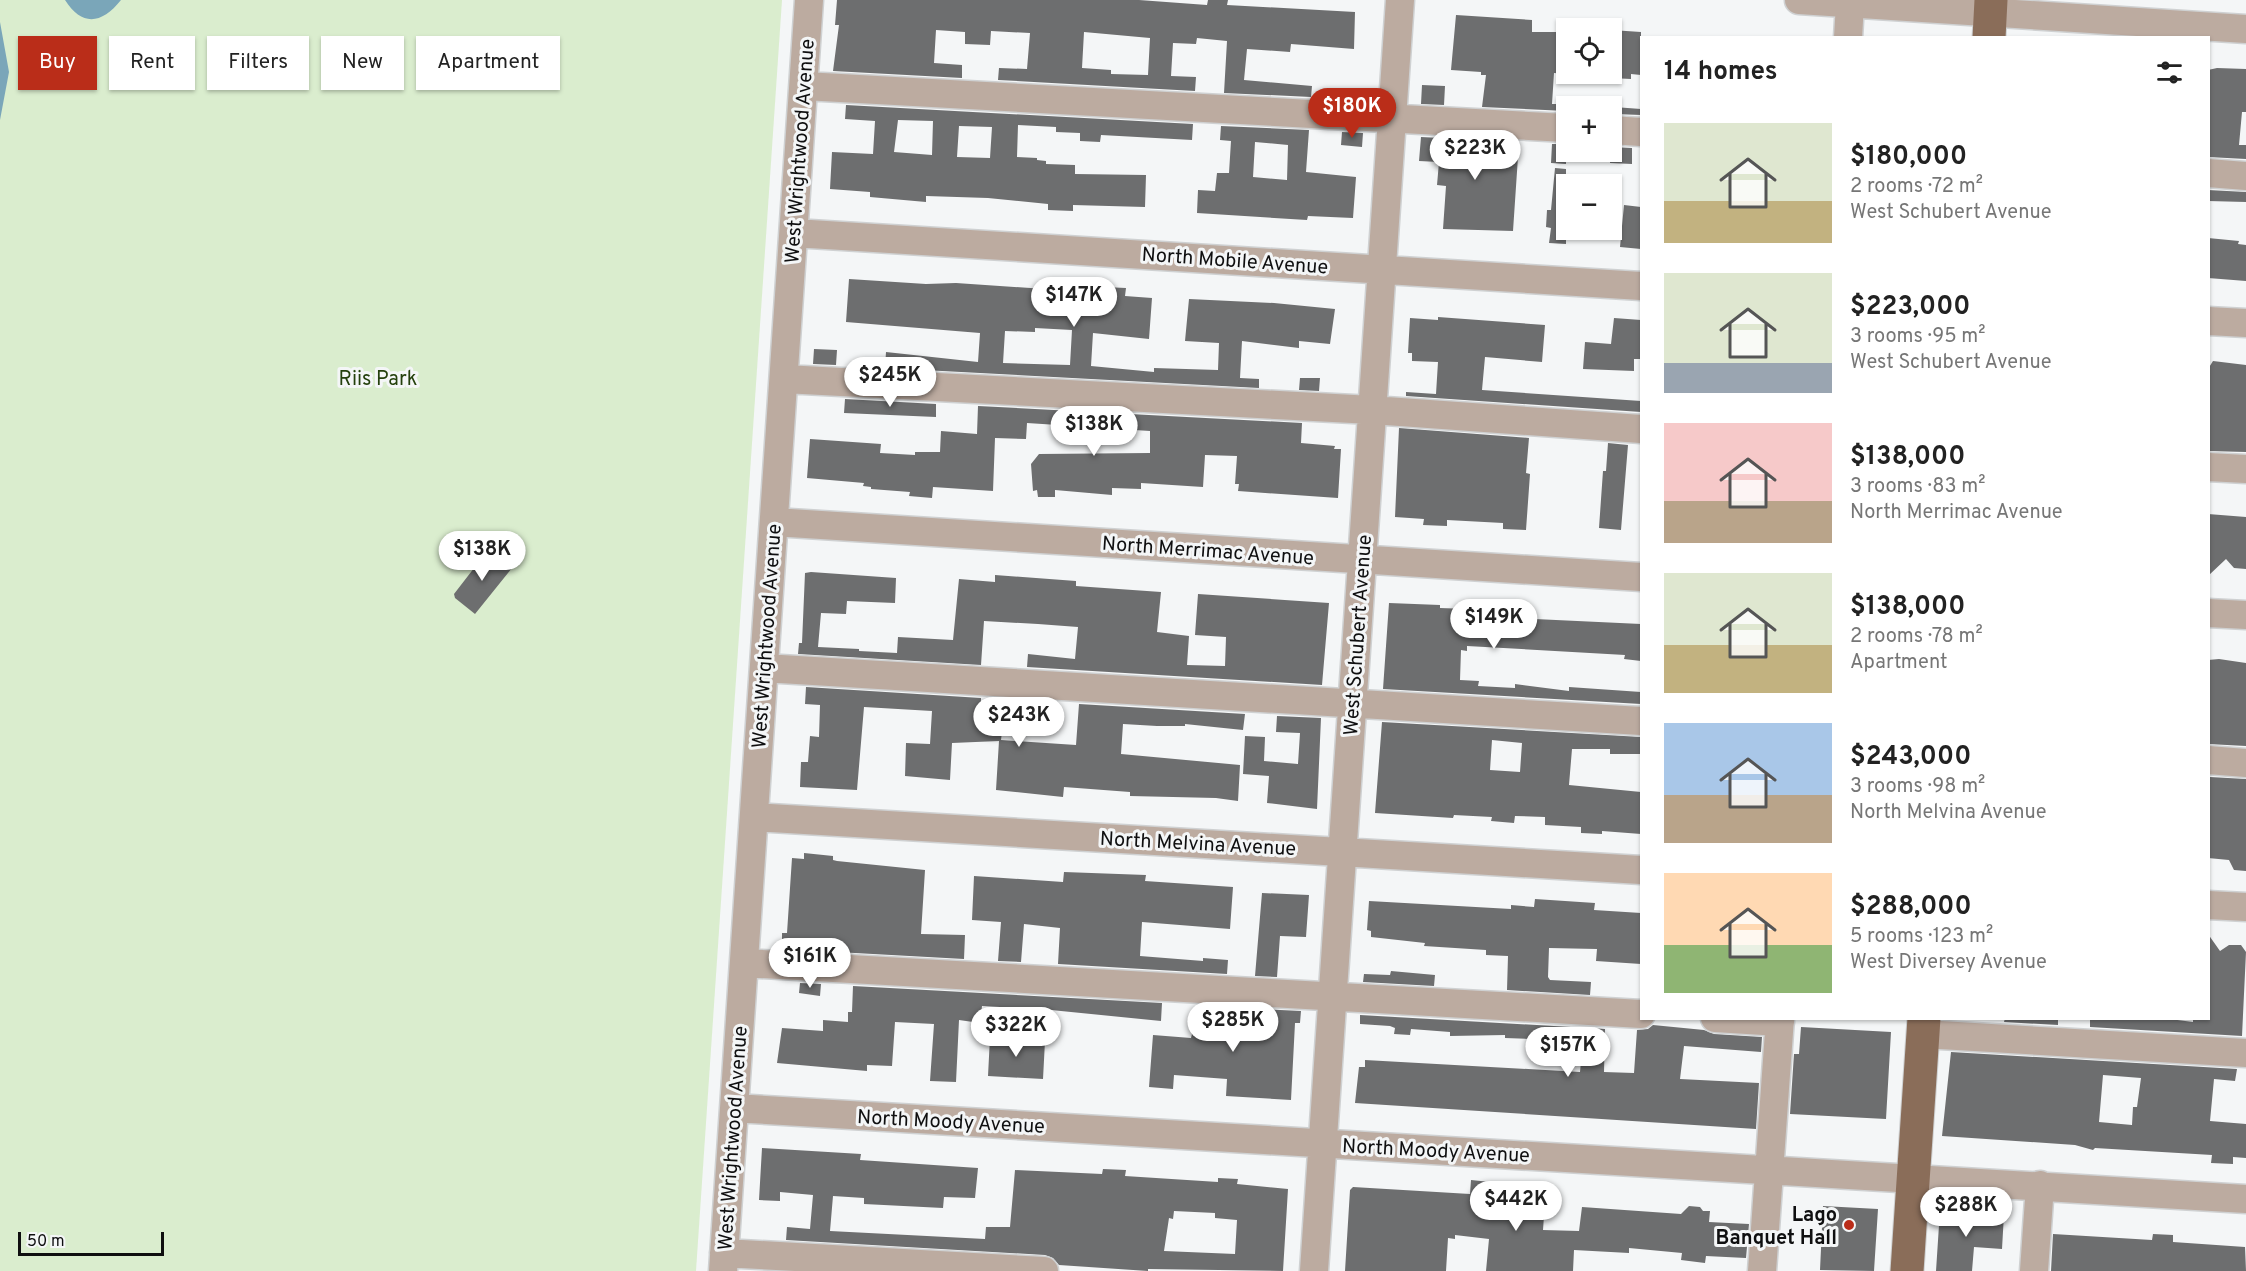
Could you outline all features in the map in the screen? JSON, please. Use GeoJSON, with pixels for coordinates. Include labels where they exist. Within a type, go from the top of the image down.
{"type":"FeatureCollection","features":[{"type":"Feature","properties":{"kind":"main road"},"geometry":{"type":"LineString","coordinates":[[1907,1271],[1923,1026]]}},
{"type":"Feature","properties":{"kind":"street","name":"West Wrightwood Avenue"},"geometry":{"type":"LineString","coordinates":[[724,1262],[809,0]]}},
{"type":"Feature","properties":{"kind":"street","name":"West Schubert Avenue"},"geometry":{"type":"LineString","coordinates":[[1314,1271],[1400,0]]}},
{"type":"Feature","properties":{"kind":"street"},"geometry":{"type":"LineString","coordinates":[[1799,0],[2145,30],[2246,30]]}},
{"type":"Feature","properties":{"kind":"street"},"geometry":{"type":"LineString","coordinates":[[1848,36],[1850,3]]}},
{"type":"Feature","properties":{"kind":"street"},"geometry":{"type":"LineString","coordinates":[[804,86],[1556,127]]}},
{"type":"Feature","properties":{"kind":"street"},"geometry":{"type":"LineString","coordinates":[[1622,131],[1640,132]]}},
{"type":"Feature","properties":{"kind":"street"},"geometry":{"type":"LineString","coordinates":[[2210,174],[2246,176]]}},
{"type":"Feature","properties":{"kind":"street","name":"North Mobile Avenue"},"geometry":{"type":"LineString","coordinates":[[794,233],[1640,285]]}},
{"type":"Feature","properties":{"kind":"street"},"geometry":{"type":"LineString","coordinates":[[2210,321],[2246,323]]}},
{"type":"Feature","properties":{"kind":"street"},"geometry":{"type":"LineString","coordinates":[[784,379],[1372,410],[1640,429]]}},
{"type":"Feature","properties":{"kind":"street"},"geometry":{"type":"LineString","coordinates":[[2210,467],[2246,469]]}},
{"type":"Feature","properties":{"kind":"street","name":"North Merrimac Avenue"},"geometry":{"type":"LineString","coordinates":[[774,522],[1640,577]]}},
{"type":"Feature","properties":{"kind":"street"},"geometry":{"type":"LineString","coordinates":[[2210,613],[2246,615]]}},
{"type":"Feature","properties":{"kind":"street"},"geometry":{"type":"LineString","coordinates":[[764,668],[1640,721]]}},
{"type":"Feature","properties":{"kind":"street"},"geometry":{"type":"LineString","coordinates":[[2210,760],[2246,762]]}},
{"type":"Feature","properties":{"kind":"street","name":"North Melvina Avenue"},"geometry":{"type":"LineString","coordinates":[[754,817],[1640,870]]}},
{"type":"Feature","properties":{"kind":"street"},"geometry":{"type":"LineString","coordinates":[[2210,904],[2246,907]]}},
{"type":"Feature","properties":{"kind":"street"},"geometry":{"type":"LineString","coordinates":[[744,963],[1640,1014]]}},
{"type":"Feature","properties":{"kind":"street"},"geometry":{"type":"LineString","coordinates":[[1762,1271],[1780,1020]]}},
{"type":"Feature","properties":{"kind":"street"},"geometry":{"type":"LineString","coordinates":[[1923,1026],[2246,1053]]}},
{"type":"Feature","properties":{"kind":"street","name":"North Moody Avenue"},"geometry":{"type":"LineString","coordinates":[[734,1108],[2040,1185],[2246,1200]]}},
{"type":"Feature","properties":{"kind":"street"},"geometry":{"type":"LineString","coordinates":[[2034,1271],[2040,1185]]}},
{"type":"Feature","properties":{"kind":"street"},"geometry":{"type":"LineString","coordinates":[[724,1262],[1044,1271]]}},
{"type":"Feature","properties":{"kind":"green space","name":"Riis Park"},"geometry":{"type":"Polygon","coordinates":[[[0,0],[782,0],[696,1271],[0,1271],[0,0]]]}},
{"type":"Feature","properties":{"kind":"water"},"geometry":{"type":"Polygon","coordinates":[[[65,0],[121,0],[107,14],[92,19],[78,15],[65,0]]]}},
{"type":"Feature","properties":{"kind":"water"},"geometry":{"type":"Polygon","coordinates":[[[0,22],[9,72],[0,120],[0,22]]]}},
{"type":"Feature","properties":{"kind":"building"},"geometry":{"type":"Polygon","coordinates":[[[837,0],[1139,0],[1207,5],[1208,0],[1228,0],[1227,5],[1355,12],[1354,49],[1291,44],[1290,52],[1247,49],[1244,80],[1312,86],[1311,97],[1224,93],[1227,41],[1197,38],[1196,44],[1173,43],[1171,76],[1196,77],[1195,91],[998,80],[999,68],[1027,69],[1030,33],[991,31],[990,45],[965,44],[965,32],[936,30],[934,63],[962,65],[962,78],[833,71],[839,25],[835,25],[837,0]],[[1084,32],[1082,68],[1111,70],[1111,74],[1148,75],[1150,38],[1084,32]]]}},
{"type":"Feature","properties":{"kind":"building"},"geometry":{"type":"Polygon","coordinates":[[[1456,15],[1532,20],[1532,32],[1556,32],[1556,73],[1554,73],[1552,104],[1556,104],[1556,111],[1482,107],[1486,75],[1481,75],[1481,72],[1451,70],[1456,15]]]}},
{"type":"Feature","properties":{"kind":"building"},"geometry":{"type":"Polygon","coordinates":[[[1622,31],[1641,32],[1640,75],[1631,74],[1631,79],[1622,79],[1622,31]]]}},
{"type":"Feature","properties":{"kind":"building"},"geometry":{"type":"Polygon","coordinates":[[[2246,69],[2246,112],[2242,112],[2239,145],[2246,145],[2246,159],[2210,157],[2210,70],[2246,69]]]}},
{"type":"Feature","properties":{"kind":"building"},"geometry":{"type":"Polygon","coordinates":[[[1422,85],[1445,86],[1444,105],[1421,104],[1422,85]]]}},
{"type":"Feature","properties":{"kind":"building"},"geometry":{"type":"Polygon","coordinates":[[[846,105],[1193,124],[1192,140],[1101,135],[1100,142],[1080,141],[1080,133],[1056,132],[1056,127],[1018,125],[1017,157],[1037,158],[1037,160],[1046,161],[1046,164],[1075,165],[1075,174],[1146,175],[1145,207],[1073,205],[1073,211],[1048,210],[1048,204],[988,198],[926,196],[926,202],[870,197],[870,192],[830,189],[832,152],[873,154],[875,121],[845,119],[846,105]],[[898,120],[894,152],[932,155],[933,121],[898,120]],[[959,126],[957,157],[990,158],[992,127],[959,126]]]}},
{"type":"Feature","properties":{"kind":"building"},"geometry":{"type":"Polygon","coordinates":[[[1622,108],[1640,109],[1640,115],[1622,114],[1622,108]]]}},
{"type":"Feature","properties":{"kind":"building"},"geometry":{"type":"Polygon","coordinates":[[[1221,126],[1309,130],[1306,172],[1356,177],[1353,218],[1308,216],[1307,220],[1197,213],[1198,190],[1215,191],[1217,173],[1229,173],[1231,141],[1220,140],[1221,126]],[[1255,142],[1253,177],[1287,180],[1288,145],[1255,142]]]}},
{"type":"Feature","properties":{"kind":"building"},"geometry":{"type":"Polygon","coordinates":[[[1342,132],[1363,133],[1362,147],[1341,145],[1342,132]]]}},
{"type":"Feature","properties":{"kind":"building"},"geometry":{"type":"Polygon","coordinates":[[[1421,137],[1519,142],[1513,231],[1443,229],[1446,186],[1437,185],[1439,162],[1419,161],[1421,137]]]}},
{"type":"Feature","properties":{"kind":"building"},"geometry":{"type":"Polygon","coordinates":[[[1552,144],[1556,144],[1556,162],[1566,162],[1566,164],[1551,163],[1552,144]]]}},
{"type":"Feature","properties":{"kind":"building"},"geometry":{"type":"Polygon","coordinates":[[[1622,148],[1632,148],[1632,164],[1610,163],[1622,162],[1622,148]]]}},
{"type":"Feature","properties":{"kind":"building"},"geometry":{"type":"Polygon","coordinates":[[[1555,168],[1566,169],[1566,174],[1556,174],[1556,240],[1566,240],[1566,244],[1549,243],[1551,228],[1546,227],[1547,210],[1551,210],[1555,168]]]}},
{"type":"Feature","properties":{"kind":"building"},"geometry":{"type":"Polygon","coordinates":[[[2210,190],[2246,192],[2246,202],[2210,201],[2210,190]]]}},
{"type":"Feature","properties":{"kind":"building"},"geometry":{"type":"Polygon","coordinates":[[[1624,205],[1640,207],[1640,249],[1620,247],[1624,205]]]}},
{"type":"Feature","properties":{"kind":"building"},"geometry":{"type":"Polygon","coordinates":[[[2210,238],[2239,241],[2238,244],[2246,245],[2246,281],[2210,278],[2210,238]]]}},
{"type":"Feature","properties":{"kind":"building"},"geometry":{"type":"Polygon","coordinates":[[[849,279],[926,284],[956,283],[1103,293],[1104,287],[1126,288],[1125,296],[1152,298],[1149,339],[1093,333],[1091,366],[1154,372],[1154,368],[1218,370],[1219,343],[1185,341],[1189,299],[1274,303],[1335,309],[1330,344],[1299,341],[1299,348],[1242,341],[1240,378],[1259,379],[1259,388],[885,368],[886,352],[978,362],[980,333],[846,322],[849,279]],[[1035,328],[1035,332],[1005,331],[1003,363],[1070,365],[1072,330],[1035,328]]]}},
{"type":"Feature","properties":{"kind":"building"},"geometry":{"type":"Polygon","coordinates":[[[1438,317],[1545,325],[1542,362],[1485,357],[1482,390],[1640,401],[1640,412],[1406,396],[1406,392],[1436,394],[1438,362],[1412,361],[1412,353],[1408,353],[1410,318],[1438,320],[1438,317]]]}},
{"type":"Feature","properties":{"kind":"building"},"geometry":{"type":"Polygon","coordinates":[[[1614,318],[1640,320],[1640,359],[1634,359],[1634,371],[1583,369],[1585,342],[1611,344],[1614,318]]]}},
{"type":"Feature","properties":{"kind":"building"},"geometry":{"type":"Polygon","coordinates":[[[814,349],[837,350],[836,365],[813,364],[814,349]]]}},
{"type":"Feature","properties":{"kind":"building"},"geometry":{"type":"Polygon","coordinates":[[[2213,361],[2246,365],[2246,452],[2210,451],[2210,366],[2213,361]]]}},
{"type":"Feature","properties":{"kind":"building"},"geometry":{"type":"Polygon","coordinates":[[[1300,378],[1320,378],[1319,391],[1299,390],[1300,378]]]}},
{"type":"Feature","properties":{"kind":"building"},"geometry":{"type":"Polygon","coordinates":[[[845,399],[936,404],[936,417],[844,413],[845,399]]]}},
{"type":"Feature","properties":{"kind":"building"},"geometry":{"type":"Polygon","coordinates":[[[978,406],[1302,423],[1301,443],[1335,446],[1334,449],[1341,449],[1338,498],[1238,491],[1239,484],[1235,484],[1237,456],[1205,455],[1203,487],[1141,483],[1141,489],[1112,488],[1112,495],[1055,490],[1055,497],[1038,497],[1037,490],[1033,491],[1031,464],[1039,454],[1150,453],[1150,431],[1027,423],[1026,439],[995,438],[993,491],[933,487],[932,498],[909,496],[910,492],[871,489],[871,487],[863,486],[864,483],[807,478],[810,439],[881,444],[880,453],[915,455],[915,452],[940,452],[941,431],[977,434],[978,406]]]}},
{"type":"Feature","properties":{"kind":"building"},"geometry":{"type":"Polygon","coordinates":[[[1399,428],[1529,438],[1526,473],[1530,474],[1526,530],[1503,529],[1503,523],[1447,520],[1447,526],[1423,525],[1424,519],[1395,517],[1399,428]]]}},
{"type":"Feature","properties":{"kind":"building"},"geometry":{"type":"Polygon","coordinates":[[[1608,443],[1628,445],[1621,530],[1599,528],[1603,471],[1606,471],[1608,443]]]}},
{"type":"Feature","properties":{"kind":"building"},"geometry":{"type":"Polygon","coordinates":[[[2210,514],[2246,517],[2246,569],[2234,568],[2226,559],[2210,574],[2210,514]]]}},
{"type":"Feature","properties":{"kind":"building"},"geometry":{"type":"Polygon","coordinates":[[[488,550],[512,568],[475,614],[455,598],[454,594],[488,550]]]}},
{"type":"Feature","properties":{"kind":"building"},"geometry":{"type":"Polygon","coordinates":[[[805,573],[896,578],[895,603],[847,601],[846,614],[821,613],[818,647],[859,649],[859,651],[897,653],[898,637],[953,640],[959,579],[995,582],[995,575],[1076,581],[1076,586],[1161,592],[1157,632],[1189,636],[1187,665],[1225,666],[1226,637],[1195,635],[1198,594],[1329,603],[1322,685],[1027,667],[1028,654],[1075,659],[1078,627],[1038,624],[984,621],[981,665],[798,654],[799,643],[802,643],[805,573]]]}},
{"type":"Feature","properties":{"kind":"building"},"geometry":{"type":"Polygon","coordinates":[[[1389,603],[1440,605],[1440,608],[1468,609],[1468,614],[1640,624],[1640,661],[1624,659],[1625,655],[1467,646],[1467,651],[1461,650],[1460,680],[1479,681],[1478,686],[1515,688],[1515,684],[1569,691],[1569,687],[1640,692],[1640,704],[1383,689],[1389,603]]]}},
{"type":"Feature","properties":{"kind":"building"},"geometry":{"type":"Polygon","coordinates":[[[2210,660],[2246,663],[2246,746],[2210,744],[2210,660]]]}},
{"type":"Feature","properties":{"kind":"building"},"geometry":{"type":"Polygon","coordinates":[[[806,687],[981,698],[981,704],[1005,707],[1001,740],[1076,745],[1079,704],[1245,714],[1243,730],[1185,724],[1185,726],[1157,726],[1123,724],[1121,754],[1240,765],[1238,801],[1216,798],[1130,796],[1130,792],[1064,787],[1063,797],[996,790],[999,741],[952,743],[950,780],[905,776],[906,743],[930,744],[932,711],[864,707],[857,790],[800,787],[801,762],[808,762],[810,736],[819,737],[820,705],[805,704],[806,687]]]}},
{"type":"Feature","properties":{"kind":"building"},"geometry":{"type":"Polygon","coordinates":[[[1277,716],[1321,718],[1317,809],[1267,803],[1269,776],[1243,774],[1245,736],[1265,737],[1264,761],[1298,764],[1300,733],[1276,732],[1277,716]]]}},
{"type":"Feature","properties":{"kind":"building"},"geometry":{"type":"Polygon","coordinates":[[[1382,722],[1640,737],[1640,754],[1610,754],[1610,749],[1572,749],[1569,785],[1640,792],[1640,834],[1602,831],[1602,834],[1581,833],[1581,827],[1545,825],[1545,817],[1515,816],[1514,823],[1491,821],[1492,817],[1454,815],[1453,818],[1375,813],[1382,722]],[[1492,740],[1490,770],[1520,772],[1522,743],[1492,740]]]}},
{"type":"Feature","properties":{"kind":"building"},"geometry":{"type":"Polygon","coordinates":[[[2210,777],[2246,779],[2246,871],[2234,870],[2229,860],[2210,858],[2210,777]]]}},
{"type":"Feature","properties":{"kind":"building"},"geometry":{"type":"Polygon","coordinates":[[[804,853],[833,856],[833,860],[837,861],[925,870],[921,934],[965,935],[964,959],[782,949],[782,933],[787,933],[792,858],[804,859],[804,853]]]}},
{"type":"Feature","properties":{"kind":"building"},"geometry":{"type":"Polygon","coordinates":[[[1064,872],[1146,875],[1145,881],[1233,887],[1230,929],[1142,922],[1140,956],[1203,961],[1203,958],[1228,960],[1227,974],[1058,964],[1060,928],[1024,924],[1021,962],[998,961],[1001,922],[972,920],[974,876],[1063,882],[1064,872]]]}},
{"type":"Feature","properties":{"kind":"building"},"geometry":{"type":"Polygon","coordinates":[[[1262,893],[1309,895],[1306,937],[1280,936],[1277,977],[1255,976],[1262,893]]]}},
{"type":"Feature","properties":{"kind":"building"},"geometry":{"type":"Polygon","coordinates":[[[1535,899],[1595,903],[1594,910],[1640,913],[1640,964],[1596,961],[1597,949],[1549,948],[1548,977],[1550,980],[1591,982],[1590,995],[1507,990],[1508,956],[1486,955],[1486,950],[1424,946],[1425,943],[1371,937],[1371,931],[1367,930],[1369,901],[1511,909],[1511,905],[1534,907],[1535,899]]]}},
{"type":"Feature","properties":{"kind":"building"},"geometry":{"type":"Polygon","coordinates":[[[2210,937],[2220,951],[2229,945],[2241,945],[2246,952],[2242,1036],[2090,1027],[2090,1020],[2193,1022],[2193,1020],[2210,1020],[2210,937]]]}},
{"type":"Feature","properties":{"kind":"building"},"geometry":{"type":"Polygon","coordinates":[[[1391,971],[1435,975],[1434,986],[1363,982],[1364,974],[1390,975],[1391,971]]]}},
{"type":"Feature","properties":{"kind":"building"},"geometry":{"type":"Polygon","coordinates":[[[800,983],[821,984],[820,996],[799,993],[800,983]]]}},
{"type":"Feature","properties":{"kind":"building"},"geometry":{"type":"Polygon","coordinates":[[[853,986],[1162,1003],[1161,1021],[982,1006],[980,1023],[959,1020],[956,1082],[930,1081],[934,1024],[895,1022],[892,1066],[867,1065],[867,1071],[777,1063],[782,1028],[823,1031],[823,1020],[848,1022],[848,1012],[852,1012],[853,986]]]}},
{"type":"Feature","properties":{"kind":"building"},"geometry":{"type":"Polygon","coordinates":[[[1205,1006],[1301,1011],[1300,1023],[1295,1023],[1291,1100],[1226,1096],[1227,1079],[1174,1075],[1173,1089],[1149,1087],[1153,1035],[1191,1038],[1192,1034],[1205,1034],[1205,1006]]]}},
{"type":"Feature","properties":{"kind":"building"},"geometry":{"type":"Polygon","coordinates":[[[1360,1015],[1605,1029],[1604,1072],[1634,1073],[1637,1030],[1648,1029],[1653,1025],[1704,1030],[1714,1034],[1762,1037],[1761,1052],[1684,1046],[1680,1079],[1759,1083],[1756,1129],[1355,1103],[1359,1067],[1365,1067],[1365,1060],[1580,1072],[1583,1041],[1505,1038],[1505,1035],[1450,1036],[1450,1032],[1411,1029],[1410,1035],[1394,1034],[1395,1028],[1390,1026],[1360,1024],[1360,1015]]]}},
{"type":"Feature","properties":{"kind":"building"},"geometry":{"type":"Polygon","coordinates":[[[2004,1020],[2058,1020],[2058,1025],[2004,1022],[2004,1020]]]}},
{"type":"Feature","properties":{"kind":"building"},"geometry":{"type":"Polygon","coordinates":[[[1801,1027],[1891,1032],[1886,1119],[1790,1114],[1794,1054],[1799,1054],[1801,1027]]]}},
{"type":"Feature","properties":{"kind":"building"},"geometry":{"type":"Polygon","coordinates":[[[990,1037],[1045,1041],[1043,1079],[988,1076],[990,1037]]]}},
{"type":"Feature","properties":{"kind":"building"},"geometry":{"type":"Polygon","coordinates":[[[1951,1052],[2237,1069],[2235,1081],[2214,1079],[2210,1121],[2246,1124],[2246,1158],[2233,1157],[2233,1164],[2211,1163],[2212,1155],[2095,1148],[2093,1150],[2075,1145],[1942,1136],[1951,1052]],[[2103,1075],[2099,1122],[2132,1125],[2133,1107],[2137,1107],[2141,1078],[2103,1075]]]}},
{"type":"Feature","properties":{"kind":"building"},"geometry":{"type":"Polygon","coordinates":[[[762,1148],[861,1154],[860,1160],[978,1168],[975,1198],[944,1197],[943,1208],[864,1204],[864,1198],[833,1196],[830,1231],[985,1239],[986,1227],[1010,1227],[1015,1170],[1102,1174],[1103,1169],[1126,1170],[1125,1176],[1218,1182],[1218,1178],[1238,1179],[1237,1184],[1288,1189],[1283,1271],[1148,1269],[1148,1271],[1059,1265],[1053,1258],[1045,1255],[786,1240],[787,1227],[810,1229],[813,1195],[780,1192],[780,1201],[759,1200],[762,1148]],[[1174,1211],[1173,1219],[1169,1218],[1164,1251],[1235,1254],[1237,1220],[1215,1218],[1215,1213],[1174,1211]]]}},
{"type":"Feature","properties":{"kind":"building"},"geometry":{"type":"Polygon","coordinates":[[[1471,1180],[1490,1182],[1489,1198],[1545,1202],[1543,1230],[1579,1231],[1582,1207],[1681,1214],[1689,1206],[1700,1207],[1703,1211],[1710,1211],[1709,1222],[1749,1224],[1746,1258],[1706,1256],[1705,1263],[1681,1260],[1682,1253],[1629,1248],[1629,1253],[1574,1250],[1573,1271],[1486,1271],[1489,1239],[1455,1235],[1455,1239],[1448,1238],[1446,1271],[1345,1271],[1350,1190],[1353,1187],[1470,1194],[1471,1180]]]}},
{"type":"Feature","properties":{"kind":"building","name":"Lago Banquet Hall"},"geometry":{"type":"Polygon","coordinates":[[[1823,1206],[1878,1209],[1874,1271],[1820,1270],[1823,1206]]]}},
{"type":"Feature","properties":{"kind":"building"},"geometry":{"type":"Polygon","coordinates":[[[1940,1210],[2004,1214],[2002,1249],[1974,1247],[1972,1271],[1936,1271],[1940,1210]]]}},
{"type":"Feature","properties":{"kind":"building"},"geometry":{"type":"Polygon","coordinates":[[[2053,1234],[2152,1240],[2153,1234],[2173,1235],[2173,1242],[2245,1247],[2246,1271],[2051,1271],[2053,1234]]]}},
{"type":"Feature","properties":{"kind":"place","name":"Lago Banquet Hall"},"geometry":{"type":"Point","coordinates":[1849,1225]}}]}
